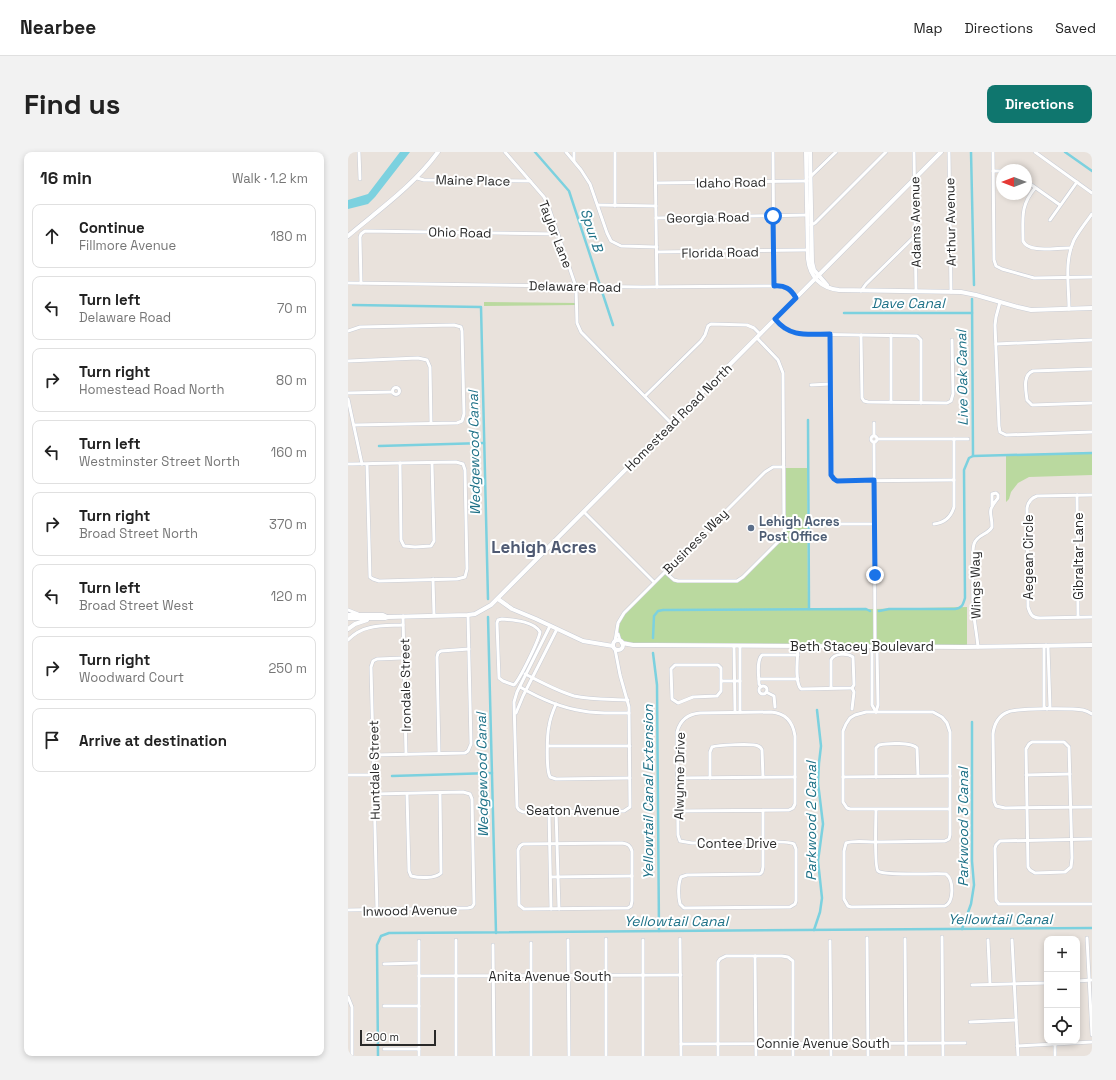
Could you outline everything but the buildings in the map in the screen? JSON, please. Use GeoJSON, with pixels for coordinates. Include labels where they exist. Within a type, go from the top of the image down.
{"type":"FeatureCollection","features":[{"type":"Feature","properties":{"kind":"main road"},"geometry":{"type":"LineString","coordinates":[[348,236],[417,178],[438,152]]}},
{"type":"Feature","properties":{"kind":"main road"},"geometry":{"type":"LineString","coordinates":[[806,152],[808,250],[810,270],[817,278],[830,288],[838,290],[861,291],[951,292],[971,294],[1031,310],[1092,308]]}},
{"type":"Feature","properties":{"kind":"main road"},"geometry":{"type":"LineString","coordinates":[[810,152],[812,262],[817,278]]}},
{"type":"Feature","properties":{"kind":"main road","name":"Homestead Road North"},"geometry":{"type":"LineString","coordinates":[[348,618],[468,615],[482,611],[498,599],[941,152]]}},
{"type":"Feature","properties":{"kind":"main road","name":"Beth Stacey Boulevard"},"geometry":{"type":"LineString","coordinates":[[498,599],[512,609],[583,641],[605,645],[978,647],[1091,644]]}},
{"type":"Feature","properties":{"kind":"main road","name":"Homestead Road North"},"geometry":{"type":"LineString","coordinates":[[348,615],[383,615],[387,617]]}},
{"type":"Feature","properties":{"kind":"main road"},"geometry":{"type":"LineString","coordinates":[[348,629],[360,622],[376,618]]}},
{"type":"Feature","properties":{"kind":"street"},"geometry":{"type":"LineString","coordinates":[[359,152],[360,179]]}},
{"type":"Feature","properties":{"kind":"street","name":"Taylor Lane"},"geometry":{"type":"LineString","coordinates":[[505,152],[546,201],[576,287],[576,317],[579,328],[672,424]]}},
{"type":"Feature","properties":{"kind":"street"},"geometry":{"type":"LineString","coordinates":[[566,152],[586,178],[598,205],[608,236],[613,243],[625,247],[656,246]]}},
{"type":"Feature","properties":{"kind":"street"},"geometry":{"type":"LineString","coordinates":[[574,152],[574,161]]}},
{"type":"Feature","properties":{"kind":"street"},"geometry":{"type":"LineString","coordinates":[[615,152],[615,206]]}},
{"type":"Feature","properties":{"kind":"street"},"geometry":{"type":"LineString","coordinates":[[655,152],[657,287]]}},
{"type":"Feature","properties":{"kind":"street"},"geometry":{"type":"LineString","coordinates":[[773,152],[774,286]]}},
{"type":"Feature","properties":{"kind":"street"},"geometry":{"type":"LineString","coordinates":[[810,177],[836,152]]}},
{"type":"Feature","properties":{"kind":"street"},"geometry":{"type":"LineString","coordinates":[[811,225],[815,223],[886,152]]}},
{"type":"Feature","properties":{"kind":"street","name":"Adams Avenue"},"geometry":{"type":"LineString","coordinates":[[914,152],[916,292]]}},
{"type":"Feature","properties":{"kind":"street","name":"Arthur Avenue"},"geometry":{"type":"LineString","coordinates":[[949,152],[951,292]]}},
{"type":"Feature","properties":{"kind":"street"},"geometry":{"type":"LineString","coordinates":[[993,152],[994,260],[996,266],[1034,278],[1092,277]]}},
{"type":"Feature","properties":{"kind":"street"},"geometry":{"type":"LineString","coordinates":[[1035,152],[1092,193]]}},
{"type":"Feature","properties":{"kind":"street","name":"Maine Place"},"geometry":{"type":"LineString","coordinates":[[417,178],[431,180],[530,181]]}},
{"type":"Feature","properties":{"kind":"street","name":"Idaho Road"},"geometry":{"type":"LineString","coordinates":[[656,183],[807,181]]}},
{"type":"Feature","properties":{"kind":"street"},"geometry":{"type":"LineString","coordinates":[[1050,220],[1077,182]]}},
{"type":"Feature","properties":{"kind":"street"},"geometry":{"type":"LineString","coordinates":[[1032,186],[1060,206]]}},
{"type":"Feature","properties":{"kind":"street"},"geometry":{"type":"LineString","coordinates":[[1035,188],[1027,198],[1023,210],[1024,244],[1036,249],[1071,248]]}},
{"type":"Feature","properties":{"kind":"street"},"geometry":{"type":"LineString","coordinates":[[598,205],[656,206]]}},
{"type":"Feature","properties":{"kind":"street"},"geometry":{"type":"LineString","coordinates":[[1069,309],[1068,264],[1071,248],[1078,233],[1092,214]]}},
{"type":"Feature","properties":{"kind":"street","name":"Georgia Road"},"geometry":{"type":"LineString","coordinates":[[656,218],[807,216]]}},
{"type":"Feature","properties":{"kind":"street","name":"Ohio Road"},"geometry":{"type":"LineString","coordinates":[[361,283],[360,237],[363,232],[367,231],[558,234]]}},
{"type":"Feature","properties":{"kind":"street"},"geometry":{"type":"LineString","coordinates":[[861,291],[866,284],[916,235]]}},
{"type":"Feature","properties":{"kind":"street","name":"Florida Road"},"geometry":{"type":"LineString","coordinates":[[657,252],[808,250]]}},
{"type":"Feature","properties":{"kind":"street","name":"Delaware Road"},"geometry":{"type":"LineString","coordinates":[[348,283],[576,287],[774,286],[786,287],[796,298]]}},
{"type":"Feature","properties":{"kind":"street"},"geometry":{"type":"LineString","coordinates":[[1000,302],[995,321],[998,426],[1000,432],[1006,435],[1092,432]]}},
{"type":"Feature","properties":{"kind":"street"},"geometry":{"type":"LineString","coordinates":[[775,319],[785,329],[794,333],[917,336],[921,340],[921,403]]}},
{"type":"Feature","properties":{"kind":"street"},"geometry":{"type":"LineString","coordinates":[[645,396],[701,340],[705,335],[708,326],[714,324],[747,325],[754,328],[760,334]]}},
{"type":"Feature","properties":{"kind":"street"},"geometry":{"type":"LineString","coordinates":[[348,331],[360,327],[454,325],[460,327],[462,330],[464,414],[462,421],[457,423],[354,425]]}},
{"type":"Feature","properties":{"kind":"street"},"geometry":{"type":"LineString","coordinates":[[830,334],[831,473],[834,479],[837,481],[954,480]]}},
{"type":"Feature","properties":{"kind":"street"},"geometry":{"type":"LineString","coordinates":[[861,335],[862,398],[864,401],[868,402],[947,403],[951,401],[953,394],[952,340]]}},
{"type":"Feature","properties":{"kind":"street"},"geometry":{"type":"LineString","coordinates":[[891,335],[891,402]]}},
{"type":"Feature","properties":{"kind":"street"},"geometry":{"type":"LineString","coordinates":[[665,572],[674,580],[681,581],[734,581],[743,577],[780,540],[784,534],[784,378],[782,369],[775,357],[756,338]]}},
{"type":"Feature","properties":{"kind":"street"},"geometry":{"type":"LineString","coordinates":[[996,344],[1092,340]]}},
{"type":"Feature","properties":{"kind":"street"},"geometry":{"type":"LineString","coordinates":[[348,361],[410,358],[427,360],[430,367],[431,423]]}},
{"type":"Feature","properties":{"kind":"street"},"geometry":{"type":"LineString","coordinates":[[1092,370],[1033,371],[1026,375],[1026,379],[1027,400],[1032,405],[1092,403]]}},
{"type":"Feature","properties":{"kind":"street"},"geometry":{"type":"LineString","coordinates":[[811,384],[830,384]]}},
{"type":"Feature","properties":{"kind":"street"},"geometry":{"type":"LineString","coordinates":[[348,392],[392,392]]}},
{"type":"Feature","properties":{"kind":"street"},"geometry":{"type":"LineString","coordinates":[[348,399],[362,464]]}},
{"type":"Feature","properties":{"kind":"street"},"geometry":{"type":"LineString","coordinates":[[874,423],[874,435],[871,438],[874,442],[875,646],[872,652],[872,705],[876,712]]}},
{"type":"Feature","properties":{"kind":"street"},"geometry":{"type":"LineString","coordinates":[[874,435],[877,439]]}},
{"type":"Feature","properties":{"kind":"street"},"geometry":{"type":"LineString","coordinates":[[874,442],[876,442],[877,439],[968,439]]}},
{"type":"Feature","properties":{"kind":"street"},"geometry":{"type":"LineString","coordinates":[[934,524],[947,519],[953,512],[954,439]]}},
{"type":"Feature","properties":{"kind":"street"},"geometry":{"type":"LineString","coordinates":[[348,464],[456,462],[463,464],[465,470],[467,569],[465,577],[458,579],[376,581],[370,577],[367,464]]}},
{"type":"Feature","properties":{"kind":"street"},"geometry":{"type":"LineString","coordinates":[[400,463],[402,543],[404,546],[415,548],[431,546],[434,542],[432,463]]}},
{"type":"Feature","properties":{"kind":"street","name":"Business Way"},"geometry":{"type":"LineString","coordinates":[[628,810],[631,804],[629,713],[628,700],[620,675],[618,657],[617,628],[621,616],[765,472],[773,467],[784,467]]}},
{"type":"Feature","properties":{"kind":"street","name":"Gibraltar Lane"},"geometry":{"type":"LineString","coordinates":[[1077,495],[1078,617]]}},
{"type":"Feature","properties":{"kind":"street","name":"Aegean Circle"},"geometry":{"type":"LineString","coordinates":[[1092,495],[1037,496],[1033,497],[1028,502],[1028,599],[1030,614],[1036,618],[1092,617]]}},
{"type":"Feature","properties":{"kind":"street","name":"Wings Way"},"geometry":{"type":"LineString","coordinates":[[978,647],[974,614],[973,555],[976,540],[979,536],[988,532],[992,527],[990,515],[992,507]]}},
{"type":"Feature","properties":{"kind":"street"},"geometry":{"type":"LineString","coordinates":[[584,512],[654,582]]}},
{"type":"Feature","properties":{"kind":"street"},"geometry":{"type":"LineString","coordinates":[[818,524],[874,524]]}},
{"type":"Feature","properties":{"kind":"street"},"geometry":{"type":"LineString","coordinates":[[433,579],[434,615]]}},
{"type":"Feature","properties":{"kind":"street"},"geometry":{"type":"LineString","coordinates":[[348,610],[360,615]]}},
{"type":"Feature","properties":{"kind":"street"},"geometry":{"type":"LineString","coordinates":[[374,755],[465,753],[468,751],[471,744],[468,615]]}},
{"type":"Feature","properties":{"kind":"street","name":"Irondale Street"},"geometry":{"type":"LineString","coordinates":[[403,616],[406,754]]}},
{"type":"Feature","properties":{"kind":"street"},"geometry":{"type":"LineString","coordinates":[[502,618],[535,627],[540,632],[538,640],[514,685],[499,679],[498,621],[502,618]]}},
{"type":"Feature","properties":{"kind":"street"},"geometry":{"type":"LineString","coordinates":[[348,640],[361,630],[369,627],[403,625]]}},
{"type":"Feature","properties":{"kind":"street"},"geometry":{"type":"LineString","coordinates":[[515,715],[514,702],[550,626]]}},
{"type":"Feature","properties":{"kind":"street"},"geometry":{"type":"LineString","coordinates":[[515,715],[532,677],[557,629]]}},
{"type":"Feature","properties":{"kind":"street"},"geometry":{"type":"LineString","coordinates":[[538,640],[542,642]]}},
{"type":"Feature","properties":{"kind":"street"},"geometry":{"type":"LineString","coordinates":[[1046,645],[1048,647],[1050,707],[1047,709]]}},
{"type":"Feature","properties":{"kind":"street"},"geometry":{"type":"LineString","coordinates":[[734,646],[735,712]]}},
{"type":"Feature","properties":{"kind":"street"},"geometry":{"type":"LineString","coordinates":[[740,646],[740,712]]}},
{"type":"Feature","properties":{"kind":"street"},"geometry":{"type":"LineString","coordinates":[[798,646],[798,679],[799,687],[801,689],[852,688]]}},
{"type":"Feature","properties":{"kind":"street"},"geometry":{"type":"LineString","coordinates":[[875,646],[878,650],[878,705],[876,712]]}},
{"type":"Feature","properties":{"kind":"street"},"geometry":{"type":"LineString","coordinates":[[439,753],[438,653],[441,651],[469,649]]}},
{"type":"Feature","properties":{"kind":"street"},"geometry":{"type":"LineString","coordinates":[[775,707],[774,696],[766,692],[762,694],[759,690],[761,686],[759,679],[759,658],[762,655],[798,655]]}},
{"type":"Feature","properties":{"kind":"street"},"geometry":{"type":"LineString","coordinates":[[831,688],[832,657],[835,655],[847,655],[853,657],[854,685],[852,688],[854,692],[852,709]]}},
{"type":"Feature","properties":{"kind":"street","name":"Huntdale Street"},"geometry":{"type":"LineString","coordinates":[[377,910],[372,665],[373,661],[377,659],[404,658]]}},
{"type":"Feature","properties":{"kind":"street"},"geometry":{"type":"LineString","coordinates":[[675,664],[718,664],[721,668],[721,681],[721,691],[717,696],[693,697],[678,703],[672,699],[671,669],[675,664]]}},
{"type":"Feature","properties":{"kind":"street"},"geometry":{"type":"LineString","coordinates":[[522,672],[559,690],[578,697],[628,700]]}},
{"type":"Feature","properties":{"kind":"street"},"geometry":{"type":"LineString","coordinates":[[759,679],[798,679]]}},
{"type":"Feature","properties":{"kind":"street"},"geometry":{"type":"LineString","coordinates":[[721,681],[740,681]]}},
{"type":"Feature","properties":{"kind":"street"},"geometry":{"type":"LineString","coordinates":[[761,686],[766,688],[766,692]]}},
{"type":"Feature","properties":{"kind":"street"},"geometry":{"type":"LineString","coordinates":[[520,687],[556,704],[584,712],[629,713]]}},
{"type":"Feature","properties":{"kind":"street"},"geometry":{"type":"LineString","coordinates":[[556,704],[548,728],[549,774],[553,779],[630,778]]}},
{"type":"Feature","properties":{"kind":"street"},"geometry":{"type":"LineString","coordinates":[[1092,714],[1082,710],[1047,709],[1010,711],[1001,716],[997,721],[993,734],[995,802],[999,807],[1092,807]]}},
{"type":"Feature","properties":{"kind":"street"},"geometry":{"type":"LineString","coordinates":[[876,809],[876,842],[877,868],[879,872],[881,874],[946,874],[951,881],[951,900],[948,905],[848,906],[844,899],[844,851],[846,843],[849,842],[876,842],[945,841],[949,839],[950,835],[950,808],[950,776],[950,732],[947,723],[942,717],[929,711],[866,712],[858,713],[852,716],[843,731],[844,802],[847,808],[950,808]]}},
{"type":"Feature","properties":{"kind":"street","name":"Alwynne Drive"},"geometry":{"type":"LineString","coordinates":[[680,841],[678,835],[677,732],[683,720],[690,715],[696,713],[776,712],[791,722],[795,736],[795,804],[790,810],[763,810]]}},
{"type":"Feature","properties":{"kind":"street","name":"Seaton Avenue"},"geometry":{"type":"LineString","coordinates":[[515,715],[516,792],[517,807],[519,810],[523,812],[628,810]]}},
{"type":"Feature","properties":{"kind":"street"},"geometry":{"type":"LineString","coordinates":[[1032,742],[1067,743],[1070,750],[1072,858],[1070,870],[1066,872],[1035,872],[1030,870],[1028,867],[1026,775],[1026,749],[1029,744],[1032,742]]}},
{"type":"Feature","properties":{"kind":"street"},"geometry":{"type":"LineString","coordinates":[[876,776],[876,748],[879,745],[909,744],[917,748],[918,776]]}},
{"type":"Feature","properties":{"kind":"street"},"geometry":{"type":"LineString","coordinates":[[710,778],[710,749],[715,745],[755,745],[761,748],[763,777]]}},
{"type":"Feature","properties":{"kind":"street"},"geometry":{"type":"LineString","coordinates":[[548,746],[630,746]]}},
{"type":"Feature","properties":{"kind":"street"},"geometry":{"type":"LineString","coordinates":[[1026,775],[1070,774]]}},
{"type":"Feature","properties":{"kind":"street"},"geometry":{"type":"LineString","coordinates":[[348,775],[374,775]]}},
{"type":"Feature","properties":{"kind":"street"},"geometry":{"type":"LineString","coordinates":[[843,777],[950,776]]}},
{"type":"Feature","properties":{"kind":"street"},"geometry":{"type":"LineString","coordinates":[[678,778],[795,777]]}},
{"type":"Feature","properties":{"kind":"street","name":"Inwood Avenue"},"geometry":{"type":"LineString","coordinates":[[348,910],[472,907],[474,894],[472,799],[470,794],[463,792],[440,793]]}},
{"type":"Feature","properties":{"kind":"street"},"geometry":{"type":"LineString","coordinates":[[375,794],[440,793],[441,873],[436,877],[411,876],[409,871],[407,794]]}},
{"type":"Feature","properties":{"kind":"street"},"geometry":{"type":"LineString","coordinates":[[678,811],[763,810],[763,842]]}},
{"type":"Feature","properties":{"kind":"street"},"geometry":{"type":"LineString","coordinates":[[549,812],[551,909]]}},
{"type":"Feature","properties":{"kind":"street"},"geometry":{"type":"LineString","coordinates":[[556,812],[559,909]]}},
{"type":"Feature","properties":{"kind":"street"},"geometry":{"type":"LineString","coordinates":[[1092,839],[1000,841],[997,842],[995,848],[996,900],[999,904],[1092,904]]}},
{"type":"Feature","properties":{"kind":"street","name":"Contee Drive"},"geometry":{"type":"LineString","coordinates":[[680,841],[692,843],[763,842],[788,842],[794,844],[796,849],[796,901],[793,906],[684,908],[680,904],[681,877],[687,875],[760,874],[763,867],[763,842]]}},
{"type":"Feature","properties":{"kind":"street"},"geometry":{"type":"LineString","coordinates":[[622,843],[630,846],[632,850],[631,906],[622,909],[521,908],[519,905],[518,857],[518,850],[520,846],[523,844],[557,844],[622,843]]}},
{"type":"Feature","properties":{"kind":"street"},"geometry":{"type":"LineString","coordinates":[[551,877],[632,876]]}},
{"type":"Feature","properties":{"kind":"street"},"geometry":{"type":"LineString","coordinates":[[942,937],[943,1056]]}},
{"type":"Feature","properties":{"kind":"street"},"geometry":{"type":"LineString","coordinates":[[868,938],[868,1056]]}},
{"type":"Feature","properties":{"kind":"street"},"geometry":{"type":"LineString","coordinates":[[1087,938],[1091,980],[1092,1035]]}},
{"type":"Feature","properties":{"kind":"street"},"geometry":{"type":"LineString","coordinates":[[606,939],[606,1056]]}},
{"type":"Feature","properties":{"kind":"street"},"geometry":{"type":"LineString","coordinates":[[680,939],[681,1056]]}},
{"type":"Feature","properties":{"kind":"street"},"geometry":{"type":"LineString","coordinates":[[905,939],[906,1056]]}},
{"type":"Feature","properties":{"kind":"street"},"geometry":{"type":"LineString","coordinates":[[418,940],[419,1056]]}},
{"type":"Feature","properties":{"kind":"street"},"geometry":{"type":"LineString","coordinates":[[456,940],[456,1056]]}},
{"type":"Feature","properties":{"kind":"street"},"geometry":{"type":"LineString","coordinates":[[568,940],[569,1056]]}},
{"type":"Feature","properties":{"kind":"street"},"geometry":{"type":"LineString","coordinates":[[643,940],[643,1056]]}},
{"type":"Feature","properties":{"kind":"street"},"geometry":{"type":"LineString","coordinates":[[988,940],[990,984]]}},
{"type":"Feature","properties":{"kind":"street"},"geometry":{"type":"LineString","coordinates":[[1012,940],[1018,1056]]}},
{"type":"Feature","properties":{"kind":"street"},"geometry":{"type":"LineString","coordinates":[[830,941],[831,1056]]}},
{"type":"Feature","properties":{"kind":"street"},"geometry":{"type":"LineString","coordinates":[[531,943],[531,1056]]}},
{"type":"Feature","properties":{"kind":"street"},"geometry":{"type":"LineString","coordinates":[[493,945],[494,1056]]}},
{"type":"Feature","properties":{"kind":"street"},"geometry":{"type":"LineString","coordinates":[[718,1056],[718,966],[720,959],[726,956],[782,956],[791,958],[793,964],[793,1056]]}},
{"type":"Feature","properties":{"kind":"street"},"geometry":{"type":"LineString","coordinates":[[755,956],[756,1056]]}},
{"type":"Feature","properties":{"kind":"street"},"geometry":{"type":"LineString","coordinates":[[384,964],[418,964]]}},
{"type":"Feature","properties":{"kind":"street","name":"Anita Avenue South"},"geometry":{"type":"LineString","coordinates":[[419,976],[681,975]]}},
{"type":"Feature","properties":{"kind":"street"},"geometry":{"type":"LineString","coordinates":[[1080,981],[1091,980]]}},
{"type":"Feature","properties":{"kind":"street"},"geometry":{"type":"LineString","coordinates":[[972,985],[1044,982]]}},
{"type":"Feature","properties":{"kind":"street"},"geometry":{"type":"LineString","coordinates":[[348,998],[352,1007],[352,1056]]}},
{"type":"Feature","properties":{"kind":"street"},"geometry":{"type":"LineString","coordinates":[[384,1006],[419,1006]]}},
{"type":"Feature","properties":{"kind":"street"},"geometry":{"type":"LineString","coordinates":[[970,1022],[1016,1020]]}},
{"type":"Feature","properties":{"kind":"street"},"geometry":{"type":"LineString","coordinates":[[1080,1042],[1092,1042]]}},
{"type":"Feature","properties":{"kind":"street","name":"Connie Avenue South"},"geometry":{"type":"LineString","coordinates":[[681,1044],[965,1043]]}},
{"type":"Feature","properties":{"kind":"street"},"geometry":{"type":"LineString","coordinates":[[1017,1046],[1044,1043]]}},
{"type":"Feature","properties":{"kind":"street"},"geometry":{"type":"LineString","coordinates":[[1055,1044],[1055,1056]]}},
{"type":"Feature","properties":{"kind":"street"},"geometry":{"type":"LineString","coordinates":[[384,1049],[419,1049]]}},
{"type":"Feature","properties":{"kind":"green space"},"geometry":{"type":"Polygon","coordinates":[[[484,302],[577,303],[576,305],[484,306],[484,302]]]}},
{"type":"Feature","properties":{"kind":"green space"},"geometry":{"type":"Polygon","coordinates":[[[1092,452],[1092,475],[1029,477],[1018,483],[1006,502],[1006,455],[1092,452]]]}},
{"type":"Feature","properties":{"kind":"green space"},"geometry":{"type":"Polygon","coordinates":[[[786,468],[807,468],[808,609],[967,607],[967,645],[635,644],[623,642],[619,639],[619,626],[622,617],[665,573],[681,582],[737,582],[744,578],[781,541],[785,534],[786,527],[786,468]]]}},
{"type":"Feature","properties":{"kind":"water"},"geometry":{"type":"Polygon","coordinates":[[[400,152],[410,152],[375,197],[368,204],[348,209],[348,200],[368,194],[400,152]]]}},
{"type":"Feature","properties":{"kind":"waterway","name":"Spur B"},"geometry":{"type":"LineString","coordinates":[[535,152],[569,191],[613,325]]}},
{"type":"Feature","properties":{"kind":"waterway","name":"Live Oak Canal"},"geometry":{"type":"LineString","coordinates":[[971,152],[974,285]]}},
{"type":"Feature","properties":{"kind":"waterway"},"geometry":{"type":"LineString","coordinates":[[1065,152],[1092,171]]}},
{"type":"Feature","properties":{"kind":"waterway","name":"Live Oak Canal"},"geometry":{"type":"LineString","coordinates":[[972,299],[973,456]]}},
{"type":"Feature","properties":{"kind":"waterway","name":"Wedgewood Canal"},"geometry":{"type":"LineString","coordinates":[[353,305],[481,307],[488,599]]}},
{"type":"Feature","properties":{"kind":"waterway","name":"Dave Canal"},"geometry":{"type":"LineString","coordinates":[[844,313],[972,313]]}},
{"type":"Feature","properties":{"kind":"waterway"},"geometry":{"type":"LineString","coordinates":[[808,420],[809,609]]}},
{"type":"Feature","properties":{"kind":"waterway"},"geometry":{"type":"LineString","coordinates":[[379,446],[484,443]]}},
{"type":"Feature","properties":{"kind":"waterway","name":"Yellowtail Canal Extension"},"geometry":{"type":"LineString","coordinates":[[879,611],[889,609],[955,609],[961,607],[963,604],[965,598],[964,470],[969,458],[973,456],[1092,453]]}},
{"type":"Feature","properties":{"kind":"waterway","name":"Yellowtail Canal Extension"},"geometry":{"type":"LineString","coordinates":[[653,638],[654,616],[658,611],[663,610],[866,609],[870,611]]}},
{"type":"Feature","properties":{"kind":"waterway","name":"Wedgewood Canal"},"geometry":{"type":"LineString","coordinates":[[488,617],[496,933]]}},
{"type":"Feature","properties":{"kind":"waterway","name":"Yellowtail Canal Extension"},"geometry":{"type":"LineString","coordinates":[[653,653],[657,685],[659,931]]}},
{"type":"Feature","properties":{"kind":"waterway","name":"Parkwood 2 Canal"},"geometry":{"type":"LineString","coordinates":[[814,930],[820,912],[822,898],[818,861],[823,824],[818,783],[821,746],[817,710]]}},
{"type":"Feature","properties":{"kind":"waterway","name":"Parkwood 3 Canal"},"geometry":{"type":"LineString","coordinates":[[962,929],[971,904],[974,885],[972,861],[972,722]]}},
{"type":"Feature","properties":{"kind":"waterway"},"geometry":{"type":"LineString","coordinates":[[392,776],[492,773]]}},
{"type":"Feature","properties":{"kind":"waterway","name":"Yellowtail Canal"},"geometry":{"type":"LineString","coordinates":[[378,1056],[377,945],[381,936],[389,933],[1092,928]]}},
{"type":"Feature","properties":{"kind":"place","name":"Lehigh Acres Post Office"},"geometry":{"type":"Point","coordinates":[751,528]}},
{"type":"Feature","properties":{"kind":"district","name":"Lehigh Acres"},"geometry":{"type":"Point","coordinates":[544,547]}},
{"type":"Feature","properties":{"kind":"route"},"geometry":{"type":"LineString","coordinates":[[773,216],[774,286],[786,287],[796,298],[775,319],[779,325],[794,333],[830,334],[831,475],[837,481],[874,480],[875,575]]}}]}
